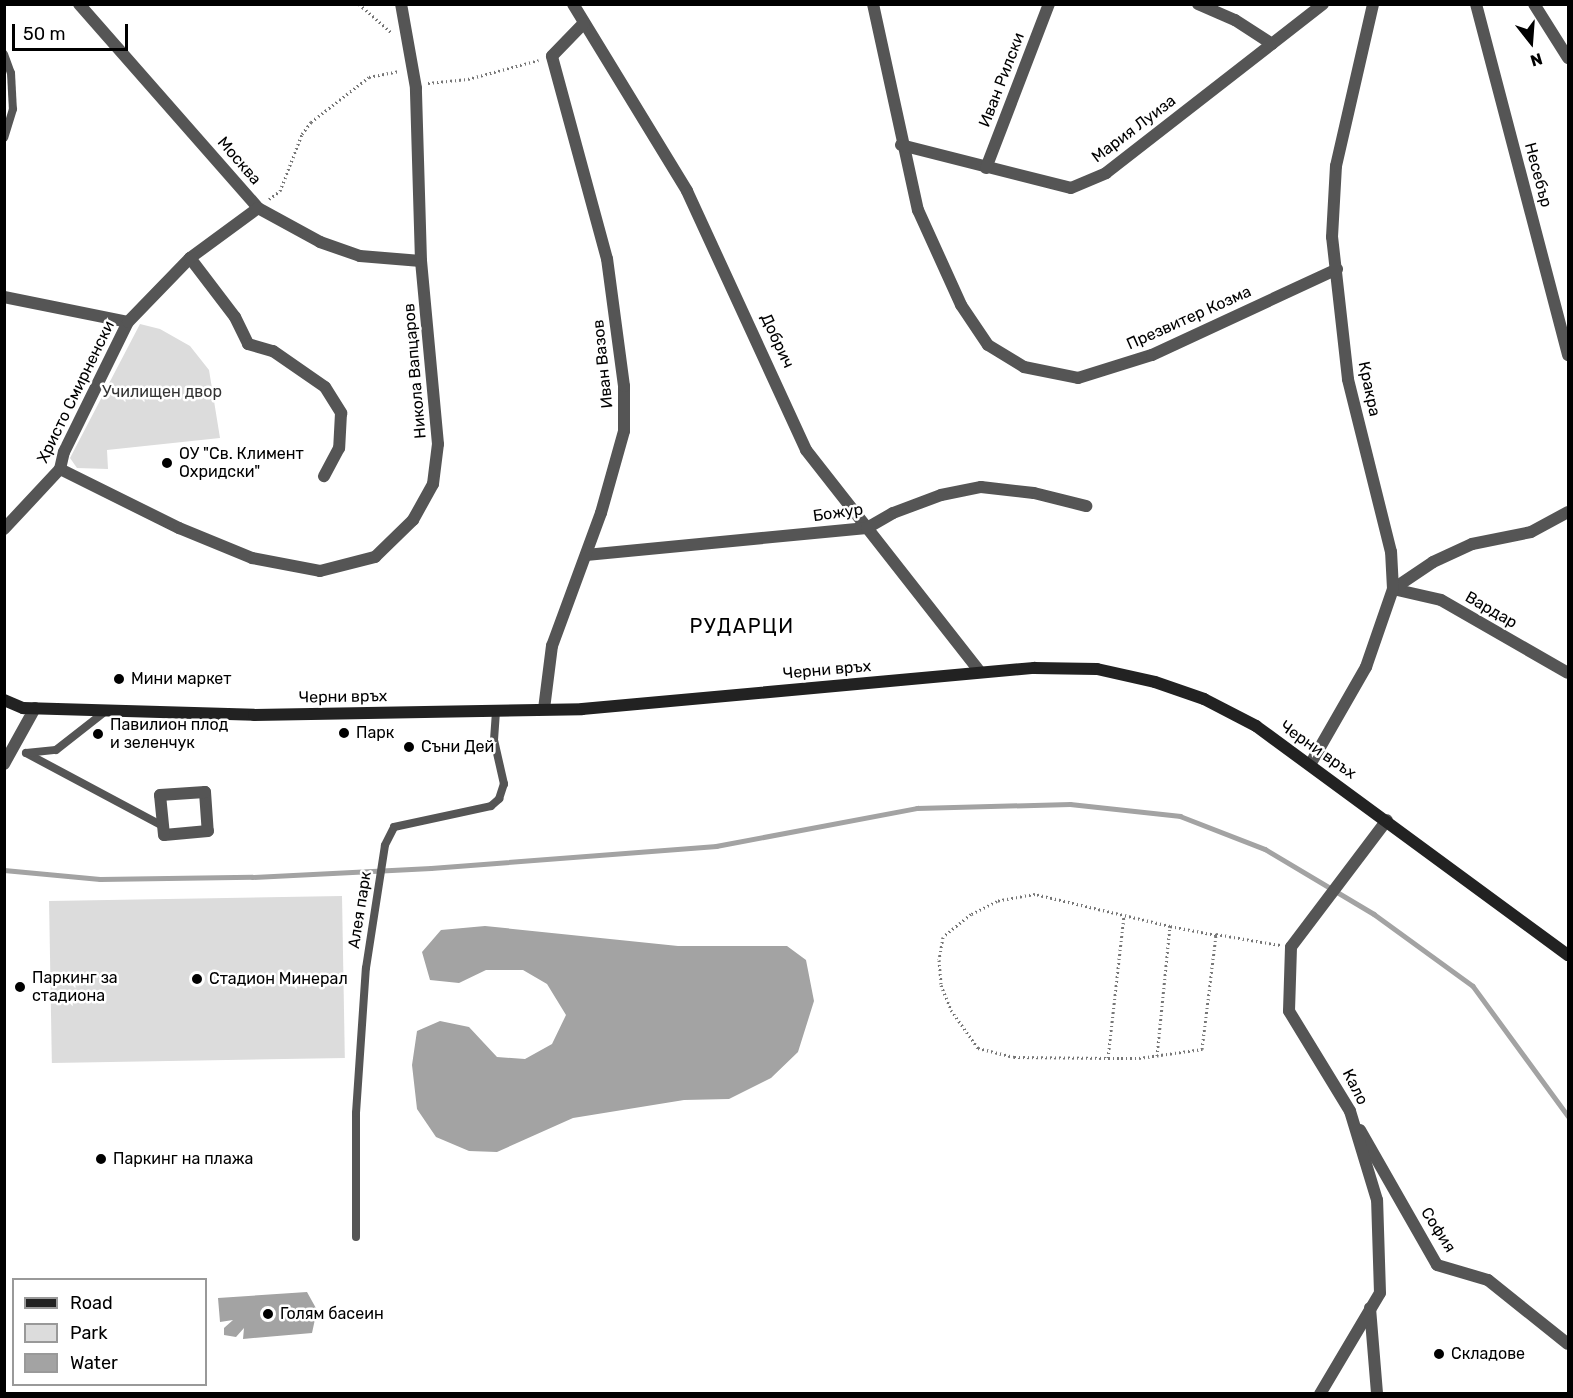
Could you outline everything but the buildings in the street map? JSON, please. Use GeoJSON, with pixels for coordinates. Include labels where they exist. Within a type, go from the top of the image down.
{"type":"FeatureCollection","features":[{"type":"Feature","properties":{"kind":"street","name":"Москва"},"geometry":{"type":"LineString","coordinates":[[79,4],[258,208],[320,242],[360,256],[421,261]]}},
{"type":"Feature","properties":{"kind":"street","name":"Никола Вапцаров"},"geometry":{"type":"LineString","coordinates":[[60,469],[178,528],[252,558],[320,571],[375,557],[413,520],[433,484],[438,444],[421,261],[414,77],[401,4]]}},
{"type":"Feature","properties":{"kind":"street","name":"Добрич"},"geometry":{"type":"LineString","coordinates":[[573,4],[687,191],[806,450],[980,672]]}},
{"type":"Feature","properties":{"kind":"street","name":"Презвитер Козма"},"geometry":{"type":"LineString","coordinates":[[873,4],[901,145],[918,210],[961,305],[988,345],[1024,367],[1078,378],[1152,355],[1337,269]]}},
{"type":"Feature","properties":{"kind":"street","name":"Иван Рилски"},"geometry":{"type":"LineString","coordinates":[[986,168],[1049,4]]}},
{"type":"Feature","properties":{"kind":"street"},"geometry":{"type":"LineString","coordinates":[[1198,4],[1235,20],[1272,44]]}},
{"type":"Feature","properties":{"kind":"street","name":"Мария Луиза"},"geometry":{"type":"LineString","coordinates":[[901,145],[1071,188],[1098,177],[1323,4]]}},
{"type":"Feature","properties":{"kind":"street","name":"Кракра"},"geometry":{"type":"LineString","coordinates":[[1311,763],[1366,668],[1393,589],[1390,552],[1348,379],[1332,237],[1336,166],[1373,4]]}},
{"type":"Feature","properties":{"kind":"street","name":"Несебър"},"geometry":{"type":"LineString","coordinates":[[1476,4],[1569,355]]}},
{"type":"Feature","properties":{"kind":"street"},"geometry":{"type":"LineString","coordinates":[[1534,4],[1569,58]]}},
{"type":"Feature","properties":{"kind":"street"},"geometry":{"type":"LineString","coordinates":[[552,56],[584,23]]}},
{"type":"Feature","properties":{"kind":"street","name":"Иван Вазов"},"geometry":{"type":"LineString","coordinates":[[544,709],[552,646],[586,555],[624,431],[624,386],[607,259],[552,56]]}},
{"type":"Feature","properties":{"kind":"street","name":"Христо Смирненски"},"geometry":{"type":"LineString","coordinates":[[4,529],[60,469],[64,452],[128,322],[190,258],[258,208]]}},
{"type":"Feature","properties":{"kind":"street"},"geometry":{"type":"LineString","coordinates":[[190,258],[235,317],[248,344],[273,351],[325,387],[341,413],[339,448],[324,476]]}},
{"type":"Feature","properties":{"kind":"street"},"geometry":{"type":"LineString","coordinates":[[4,297],[128,322]]}},
{"type":"Feature","properties":{"kind":"street","name":"Божур"},"geometry":{"type":"LineString","coordinates":[[586,555],[867,528],[892,513],[941,495],[981,487],[1034,493],[1086,506]]}},
{"type":"Feature","properties":{"kind":"street"},"geometry":{"type":"LineString","coordinates":[[1393,589],[1433,562],[1472,544],[1531,532],[1569,512]]}},
{"type":"Feature","properties":{"kind":"street","name":"Вардар"},"geometry":{"type":"LineString","coordinates":[[1393,589],[1441,600],[1569,673]]}},
{"type":"Feature","properties":{"kind":"street","name":"Черни връх"},"geometry":{"type":"LineString","coordinates":[[4,700],[35,708],[254,715],[544,709],[980,672],[1097,669],[1155,682],[1204,699],[1256,726],[1311,763],[1569,955]]}},
{"type":"Feature","properties":{"kind":"street"},"geometry":{"type":"LineString","coordinates":[[4,764],[35,708]]}},
{"type":"Feature","properties":{"kind":"street"},"geometry":{"type":"LineString","coordinates":[[205,792],[208,831],[164,835],[163,826],[160,795],[205,792]]}},
{"type":"Feature","properties":{"kind":"street"},"geometry":{"type":"LineString","coordinates":[[1291,947],[1387,820]]}},
{"type":"Feature","properties":{"kind":"street","name":"Кало"},"geometry":{"type":"LineString","coordinates":[[1291,947],[1289,1011],[1350,1111],[1377,1200],[1380,1293],[1320,1394]]}},
{"type":"Feature","properties":{"kind":"street","name":"София"},"geometry":{"type":"LineString","coordinates":[[1350,1111],[1437,1264],[1488,1280],[1569,1344]]}},
{"type":"Feature","properties":{"kind":"street"},"geometry":{"type":"LineString","coordinates":[[1370,1308],[1377,1394]]}},
{"type":"Feature","properties":{"kind":"lane"},"geometry":{"type":"LineString","coordinates":[[4,54],[11,73],[13,109],[4,138]]}},
{"type":"Feature","properties":{"kind":"lane","name":"Алея парк"},"geometry":{"type":"LineString","coordinates":[[356,1238],[356,1113],[366,968],[383,860],[394,827],[491,806],[499,799],[504,784],[494,740],[496,710]]}},
{"type":"Feature","properties":{"kind":"lane"},"geometry":{"type":"LineString","coordinates":[[106,711],[56,750],[26,753],[163,826]]}},
{"type":"Feature","properties":{"kind":"path"},"geometry":{"type":"LineString","coordinates":[[359,4],[409,47]]}},
{"type":"Feature","properties":{"kind":"path"},"geometry":{"type":"LineString","coordinates":[[258,208],[280,191],[302,134],[326,107],[369,77],[394,70],[414,77],[468,79],[552,56]]}},
{"type":"Feature","properties":{"kind":"path"},"geometry":{"type":"LineString","coordinates":[[1213,934],[1202,1049],[1156,1056],[1014,1057],[978,1048],[951,1010],[941,985],[939,960],[943,937],[971,914],[997,901],[1035,894],[1170,926],[1291,947]]}},
{"type":"Feature","properties":{"kind":"path"},"geometry":{"type":"LineString","coordinates":[[1108,1058],[1124,915]]}},
{"type":"Feature","properties":{"kind":"path"},"geometry":{"type":"LineString","coordinates":[[1156,1056],[1170,926]]}},
{"type":"Feature","properties":{"kind":"green space","name":"Училищен двор"},"geometry":{"type":"Polygon","coordinates":[[[140,324],[160,329],[190,346],[209,370],[220,438],[107,450],[108,469],[77,468],[70,458],[140,324]]]}},
{"type":"Feature","properties":{"kind":"green space","name":"Стадион Минерал"},"geometry":{"type":"Polygon","coordinates":[[[342,896],[345,1058],[52,1063],[49,901],[342,896]]]}},
{"type":"Feature","properties":{"kind":"water"},"geometry":{"type":"Polygon","coordinates":[[[485,926],[678,946],[787,946],[806,960],[814,1001],[798,1052],[771,1078],[729,1099],[684,1100],[573,1118],[497,1152],[469,1151],[436,1137],[417,1109],[412,1065],[417,1031],[440,1021],[469,1027],[497,1057],[525,1059],[552,1044],[566,1015],[547,984],[523,970],[486,970],[459,983],[430,980],[422,952],[441,930],[485,926]]]}},
{"type":"Feature","properties":{"kind":"water","name":"Голям басеин"},"geometry":{"type":"Polygon","coordinates":[[[307,1292],[317,1310],[312,1333],[243,1339],[244,1328],[236,1337],[224,1335],[224,1328],[233,1320],[220,1322],[218,1298],[307,1292]]]}},
{"type":"Feature","properties":{"kind":"waterway"},"geometry":{"type":"LineString","coordinates":[[4,870],[100,879],[252,877],[431,868],[716,846],[917,808],[1070,804],[1180,816],[1265,849],[1374,914],[1473,986],[1568,1116]]}},
{"type":"Feature","properties":{"kind":"place","name":"ОУ \"Св. Климент Охридски\""},"geometry":{"type":"Point","coordinates":[167,463]}},
{"type":"Feature","properties":{"kind":"place","name":"Мини маркет"},"geometry":{"type":"Point","coordinates":[119,679]}},
{"type":"Feature","properties":{"kind":"place","name":"Парк"},"geometry":{"type":"Point","coordinates":[344,733]}},
{"type":"Feature","properties":{"kind":"place","name":"Павилион плод и зеленчук"},"geometry":{"type":"Point","coordinates":[98,734]}},
{"type":"Feature","properties":{"kind":"place","name":"Съни Дей"},"geometry":{"type":"Point","coordinates":[409,747]}},
{"type":"Feature","properties":{"kind":"place","name":"Стадион Минерал"},"geometry":{"type":"Point","coordinates":[197,979]}},
{"type":"Feature","properties":{"kind":"place","name":"Паркинг за стадиона"},"geometry":{"type":"Point","coordinates":[20,987]}},
{"type":"Feature","properties":{"kind":"place","name":"Паркинг на плажа"},"geometry":{"type":"Point","coordinates":[101,1159]}},
{"type":"Feature","properties":{"kind":"place","name":"Голям басеин"},"geometry":{"type":"Point","coordinates":[268,1314]}},
{"type":"Feature","properties":{"kind":"place","name":"Складове"},"geometry":{"type":"Point","coordinates":[1439,1354]}},
{"type":"Feature","properties":{"kind":"district","name":"РУДАРЦИ"},"geometry":{"type":"Point","coordinates":[742,626]}}]}
